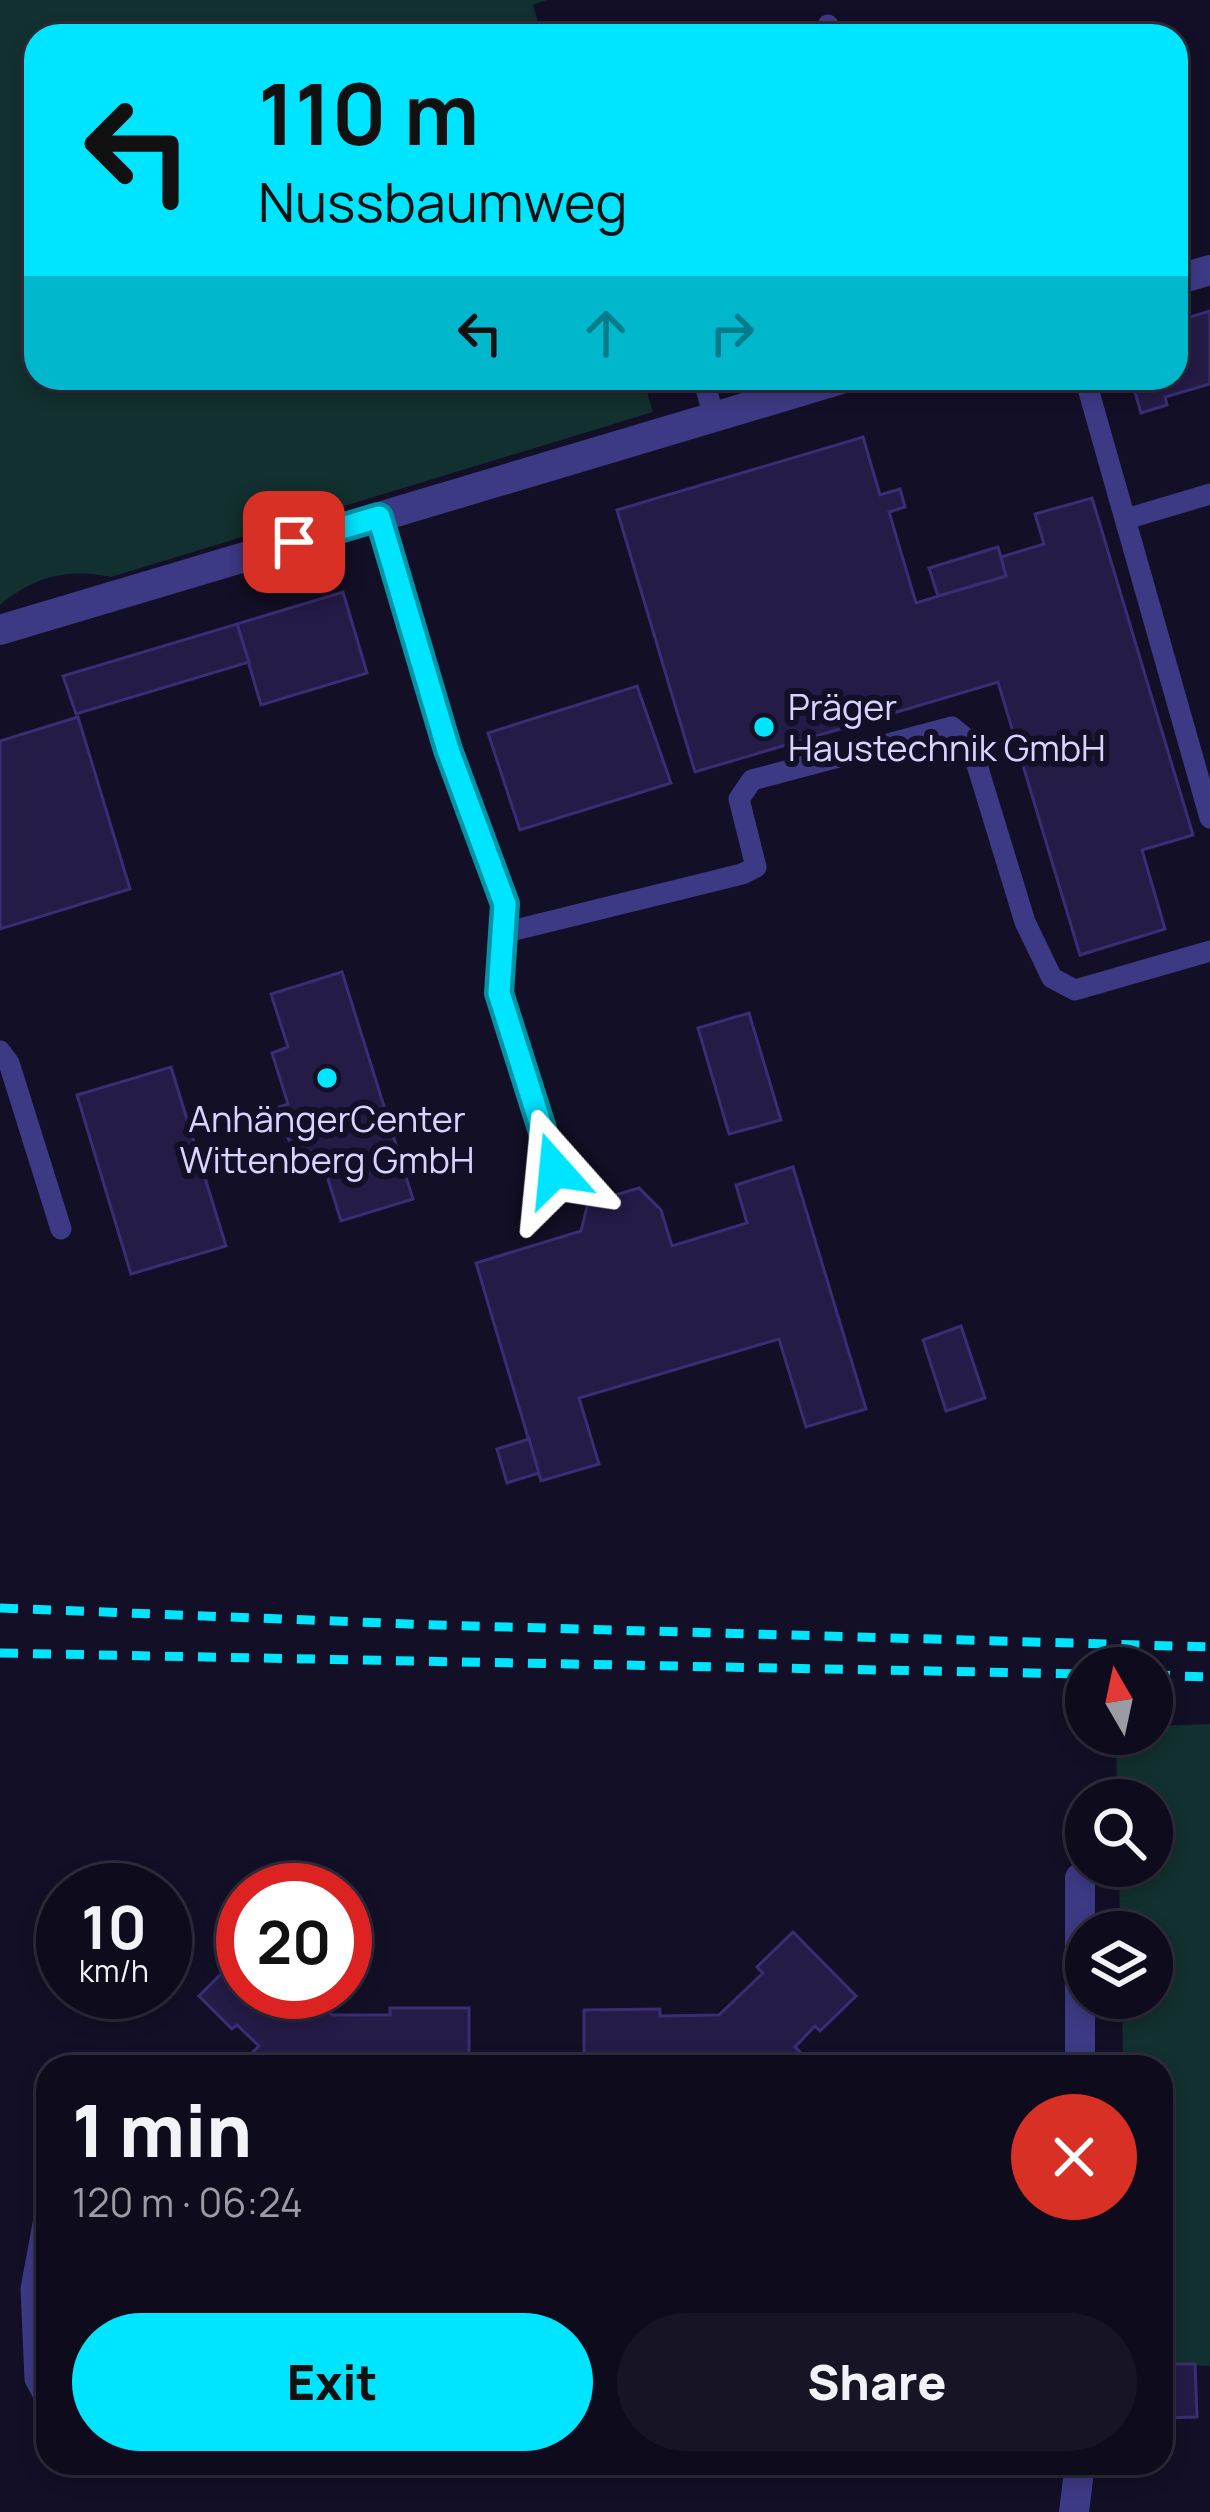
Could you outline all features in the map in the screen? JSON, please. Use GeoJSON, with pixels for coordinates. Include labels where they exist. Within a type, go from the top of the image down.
{"type":"FeatureCollection","features":[{"type":"Feature","properties":{"kind":"street"},"geometry":{"type":"LineString","coordinates":[[0,631],[805,390]]}},
{"type":"Feature","properties":{"kind":"street"},"geometry":{"type":"LineString","coordinates":[[1080,1887],[1080,2055]]}},
{"type":"Feature","properties":{"kind":"street"},"geometry":{"type":"LineString","coordinates":[[1074,2512],[1079,2475]]}},
{"type":"Feature","properties":{"kind":"lane"},"geometry":{"type":"LineString","coordinates":[[706,390],[714,417]]}},
{"type":"Feature","properties":{"kind":"lane"},"geometry":{"type":"LineString","coordinates":[[1088,390],[1210,818]]}},
{"type":"Feature","properties":{"kind":"lane"},"geometry":{"type":"LineString","coordinates":[[1126,519],[1210,494]]}},
{"type":"Feature","properties":{"kind":"lane"},"geometry":{"type":"LineString","coordinates":[[379,517],[448,750],[505,904],[499,993],[555,1170]]}},
{"type":"Feature","properties":{"kind":"lane"},"geometry":{"type":"LineString","coordinates":[[503,933],[742,874],[756,867],[739,799],[752,780],[952,727],[970,742],[1025,922],[1052,978],[1075,990],[1210,951]]}},
{"type":"Feature","properties":{"kind":"lane"},"geometry":{"type":"LineString","coordinates":[[0,1051],[9,1063],[61,1229]]}},
{"type":"Feature","properties":{"kind":"lane"},"geometry":{"type":"LineString","coordinates":[[36,2266],[32,2289],[36,2383]]}},
{"type":"Feature","properties":{"kind":"green space"},"geometry":{"type":"Polygon","coordinates":[[[0,0],[547,0],[533,5],[539,24],[24,24],[24,390],[647,390],[653,412],[111,577],[52,577],[0,605],[0,0]]]}},
{"type":"Feature","properties":{"kind":"green space"},"geometry":{"type":"Polygon","coordinates":[[[1210,1724],[1210,2366],[1173,2364],[1173,2055],[1123,2055],[1122,2019],[1173,2019],[1173,1911],[1120,1911],[1119,1887],[1173,1887],[1173,1779],[1117,1779],[1116,1755],[1173,1755],[1173,1725],[1210,1724]]]}},
{"type":"Feature","properties":{"kind":"building"},"geometry":{"type":"Polygon","coordinates":[[[1210,311],[1210,384],[1165,397],[1167,405],[1141,413],[1134,390],[1188,390],[1188,317],[1210,311]]]}},
{"type":"Feature","properties":{"kind":"building","name":"Präger Haustechnik GmbH"},"geometry":{"type":"Polygon","coordinates":[[[863,437],[880,495],[900,489],[905,507],[889,512],[916,603],[1006,576],[1001,557],[1044,544],[1035,514],[1092,498],[1193,835],[1142,850],[1165,929],[1080,955],[998,682],[695,772],[617,510],[863,437]]]}},
{"type":"Feature","properties":{"kind":"building"},"geometry":{"type":"Polygon","coordinates":[[[998,547],[1006,576],[938,596],[929,568],[998,547]]]}},
{"type":"Feature","properties":{"kind":"building"},"geometry":{"type":"Polygon","coordinates":[[[343,592],[367,673],[261,705],[237,624],[343,592]]]}},
{"type":"Feature","properties":{"kind":"building"},"geometry":{"type":"Polygon","coordinates":[[[237,624],[249,662],[76,714],[63,676],[237,624]]]}},
{"type":"Feature","properties":{"kind":"building"},"geometry":{"type":"Polygon","coordinates":[[[637,686],[671,783],[520,830],[488,733],[637,686]]]}},
{"type":"Feature","properties":{"kind":"building"},"geometry":{"type":"Polygon","coordinates":[[[78,717],[130,889],[0,929],[0,741],[78,717]]]}},
{"type":"Feature","properties":{"kind":"building","name":"AnhängerCenter Wittenberg GmbH"},"geometry":{"type":"Polygon","coordinates":[[[342,972],[413,1199],[341,1221],[319,1150],[294,1157],[279,1107],[288,1104],[272,1053],[288,1047],[271,994],[342,972]]]}},
{"type":"Feature","properties":{"kind":"building"},"geometry":{"type":"Polygon","coordinates":[[[749,1013],[781,1120],[729,1134],[698,1028],[749,1013]]]}},
{"type":"Feature","properties":{"kind":"building"},"geometry":{"type":"Polygon","coordinates":[[[171,1067],[226,1246],[131,1274],[77,1095],[171,1067]]]}},
{"type":"Feature","properties":{"kind":"building"},"geometry":{"type":"Polygon","coordinates":[[[793,1167],[866,1409],[806,1427],[779,1339],[579,1398],[599,1464],[541,1481],[476,1263],[581,1231],[588,1203],[639,1188],[661,1210],[672,1246],[747,1223],[736,1185],[793,1167]]]}},
{"type":"Feature","properties":{"kind":"building"},"geometry":{"type":"Polygon","coordinates":[[[961,1326],[985,1398],[946,1411],[923,1340],[961,1326]]]}},
{"type":"Feature","properties":{"kind":"building"},"geometry":{"type":"Polygon","coordinates":[[[529,1439],[539,1473],[507,1483],[497,1449],[529,1439]]]}},
{"type":"Feature","properties":{"kind":"building"},"geometry":{"type":"Polygon","coordinates":[[[793,1932],[856,1996],[820,2031],[815,2026],[795,2047],[803,2055],[584,2055],[584,2010],[660,2009],[660,2016],[719,2015],[763,1973],[757,1967],[793,1932]]]}},
{"type":"Feature","properties":{"kind":"building"},"geometry":{"type":"Polygon","coordinates":[[[216,1979],[216,2013],[199,1996],[216,1979]]]}},
{"type":"Feature","properties":{"kind":"building"},"geometry":{"type":"Polygon","coordinates":[[[390,2008],[469,2008],[469,2055],[250,2055],[259,2046],[237,2025],[232,2029],[222,2019],[372,2019],[372,2015],[390,2015],[390,2008]]]}},
{"type":"Feature","properties":{"kind":"building"},"geometry":{"type":"Polygon","coordinates":[[[1173,2364],[1195,2364],[1197,2417],[1173,2418],[1173,2364]]]}},
{"type":"Feature","properties":{"kind":"railway"},"geometry":{"type":"LineString","coordinates":[[0,1608],[1210,1647]]}},
{"type":"Feature","properties":{"kind":"railway"},"geometry":{"type":"LineString","coordinates":[[0,1653],[1065,1674]]}},
{"type":"Feature","properties":{"kind":"railway"},"geometry":{"type":"LineString","coordinates":[[1173,1676],[1210,1677]]}},
{"type":"Feature","properties":{"kind":"place","name":"Präger Haustechnik GmbH"},"geometry":{"type":"Point","coordinates":[764,727]}},
{"type":"Feature","properties":{"kind":"place","name":"AnhängerCenter Wittenberg GmbH"},"geometry":{"type":"Point","coordinates":[327,1078]}},
{"type":"Feature","properties":{"kind":"route"},"geometry":{"type":"LineString","coordinates":[[294,542],[379,517],[448,750],[505,904],[499,993],[555,1170]]}}]}
